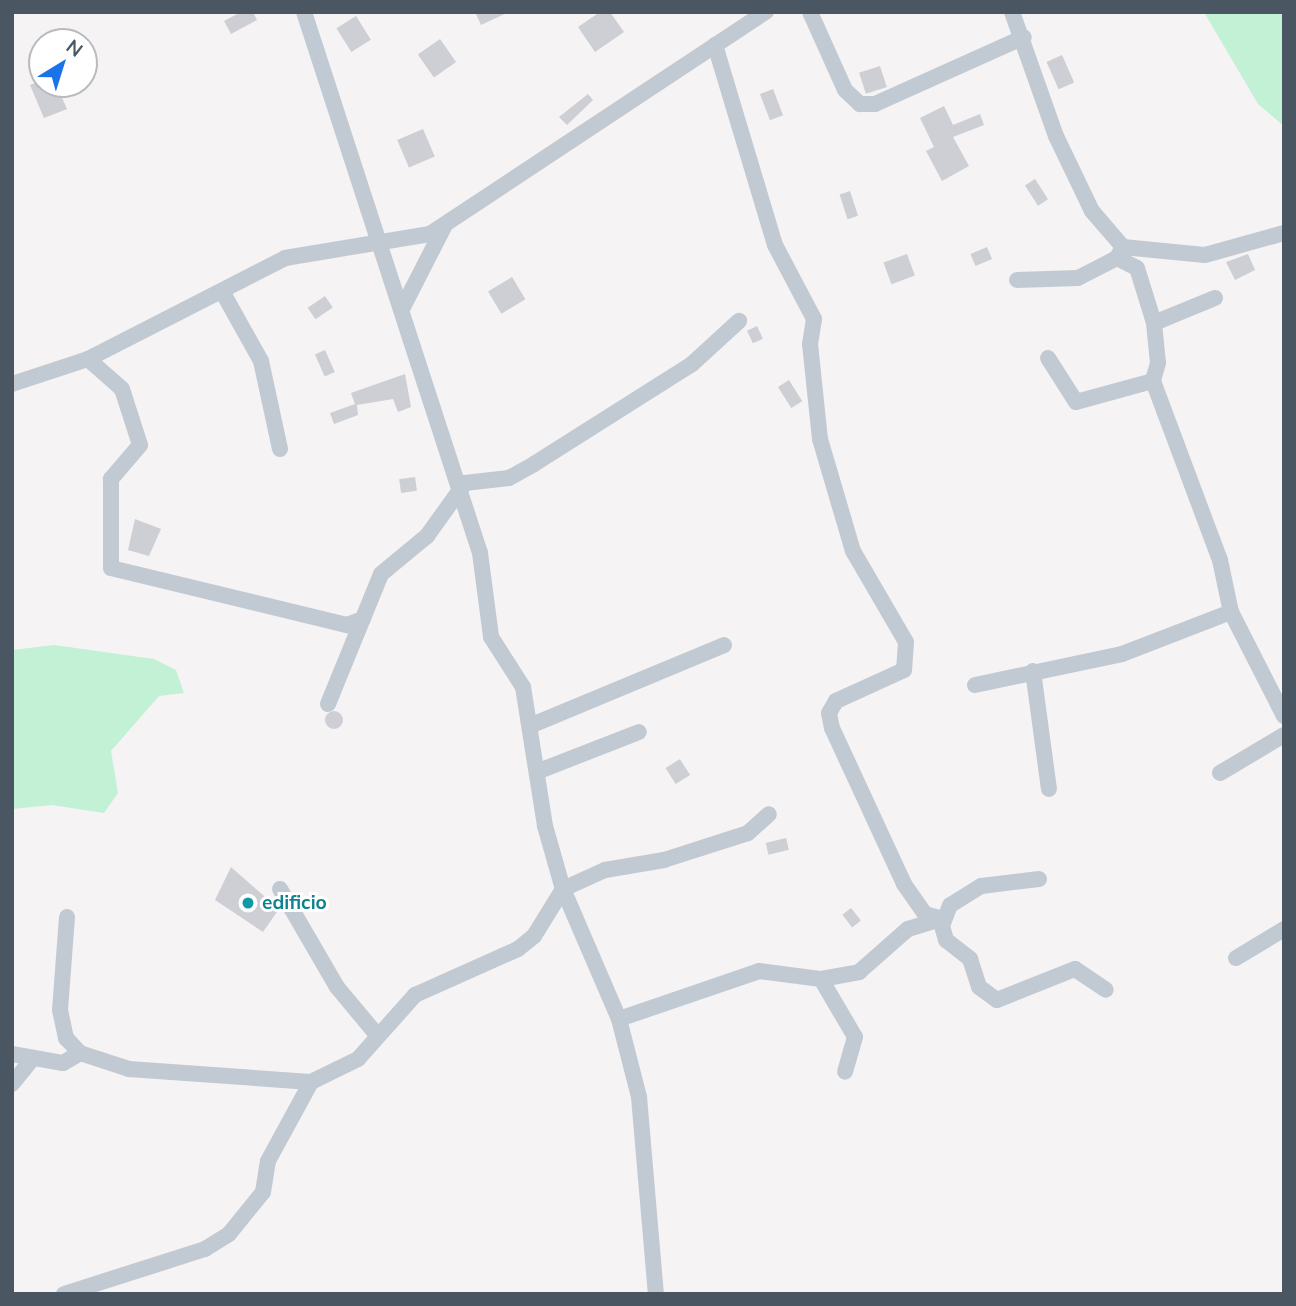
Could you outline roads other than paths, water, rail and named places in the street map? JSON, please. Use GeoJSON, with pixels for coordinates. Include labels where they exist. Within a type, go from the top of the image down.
{"type":"FeatureCollection","features":[{"type":"Feature","properties":{"kind":"street"},"geometry":{"type":"LineString","coordinates":[[304,12],[383,241],[457,495],[480,553],[491,637],[517,675],[533,725],[544,826],[564,889],[618,1019],[639,1097],[656,1294]]}},
{"type":"Feature","properties":{"kind":"street"},"geometry":{"type":"LineString","coordinates":[[12,384],[88,359],[168,313],[223,293],[285,258],[430,234],[766,12]]}},
{"type":"Feature","properties":{"kind":"street"},"geometry":{"type":"LineString","coordinates":[[810,12],[845,90],[860,104],[875,104],[1024,37]]}},
{"type":"Feature","properties":{"kind":"street"},"geometry":{"type":"LineString","coordinates":[[1012,12],[1024,37],[1062,148],[1091,211],[1120,253],[1137,268],[1154,323],[1158,363],[1153,380],[1220,560],[1231,612],[1280,694],[1284,716]]}},
{"type":"Feature","properties":{"kind":"street"},"geometry":{"type":"LineString","coordinates":[[715,45],[775,245],[814,319],[810,344],[820,439],[853,551],[906,642],[904,670],[836,701],[831,720],[904,884],[925,914],[943,919]]}},
{"type":"Feature","properties":{"kind":"street"},"geometry":{"type":"LineString","coordinates":[[404,307],[445,225]]}},
{"type":"Feature","properties":{"kind":"street"},"geometry":{"type":"LineString","coordinates":[[1017,280],[1078,278],[1120,253],[1205,255],[1284,233]]}},
{"type":"Feature","properties":{"kind":"street"},"geometry":{"type":"LineString","coordinates":[[223,293],[261,361],[280,449]]}},
{"type":"Feature","properties":{"kind":"street"},"geometry":{"type":"LineString","coordinates":[[1154,323],[1216,298]]}},
{"type":"Feature","properties":{"kind":"street"},"geometry":{"type":"LineString","coordinates":[[328,704],[381,574],[427,536],[465,483],[509,478],[534,464],[692,363],[740,321]]}},
{"type":"Feature","properties":{"kind":"street"},"geometry":{"type":"LineString","coordinates":[[1048,358],[1076,402],[1153,380]]}},
{"type":"Feature","properties":{"kind":"street"},"geometry":{"type":"LineString","coordinates":[[88,359],[122,389],[140,445],[111,479],[111,568],[347,625],[363,619]]}},
{"type":"Feature","properties":{"kind":"street"},"geometry":{"type":"LineString","coordinates":[[975,685],[1122,654],[1231,612]]}},
{"type":"Feature","properties":{"kind":"street"},"geometry":{"type":"LineString","coordinates":[[533,725],[724,645]]}},
{"type":"Feature","properties":{"kind":"street"},"geometry":{"type":"LineString","coordinates":[[1033,671],[1049,789]]}},
{"type":"Feature","properties":{"kind":"street"},"geometry":{"type":"LineString","coordinates":[[539,771],[639,732]]}},
{"type":"Feature","properties":{"kind":"street"},"geometry":{"type":"LineString","coordinates":[[1220,773],[1284,735]]}},
{"type":"Feature","properties":{"kind":"street"},"geometry":{"type":"LineString","coordinates":[[67,917],[60,1010],[66,1038],[80,1054],[129,1069],[311,1082],[346,1069],[415,995],[518,949],[534,936],[564,889],[605,870],[664,860],[748,833],[769,814]]}},
{"type":"Feature","properties":{"kind":"street"},"geometry":{"type":"LineString","coordinates":[[1039,879],[981,886],[950,905],[943,919],[946,940],[970,959],[979,987],[997,1000],[1075,969],[1106,990]]}},
{"type":"Feature","properties":{"kind":"street"},"geometry":{"type":"LineString","coordinates":[[280,889],[337,987],[377,1035]]}},
{"type":"Feature","properties":{"kind":"street"},"geometry":{"type":"LineString","coordinates":[[618,1019],[759,971],[821,979],[859,972],[908,929],[943,919]]}},
{"type":"Feature","properties":{"kind":"street"},"geometry":{"type":"LineString","coordinates":[[1236,958],[1284,929]]}},
{"type":"Feature","properties":{"kind":"street"},"geometry":{"type":"LineString","coordinates":[[821,979],[831,1000],[844,1008],[855,1037],[845,1072]]}},
{"type":"Feature","properties":{"kind":"street"},"geometry":{"type":"LineString","coordinates":[[12,1054],[63,1063],[80,1054]]}},
{"type":"Feature","properties":{"kind":"street"},"geometry":{"type":"LineString","coordinates":[[12,1084],[32,1059]]}},
{"type":"Feature","properties":{"kind":"street"},"geometry":{"type":"LineString","coordinates":[[64,1294],[205,1249],[229,1234],[263,1192],[268,1161],[311,1082]]}},
{"type":"Feature","properties":{"kind":"place","name":"edificio"},"geometry":{"type":"Point","coordinates":[248,903]}}]}
